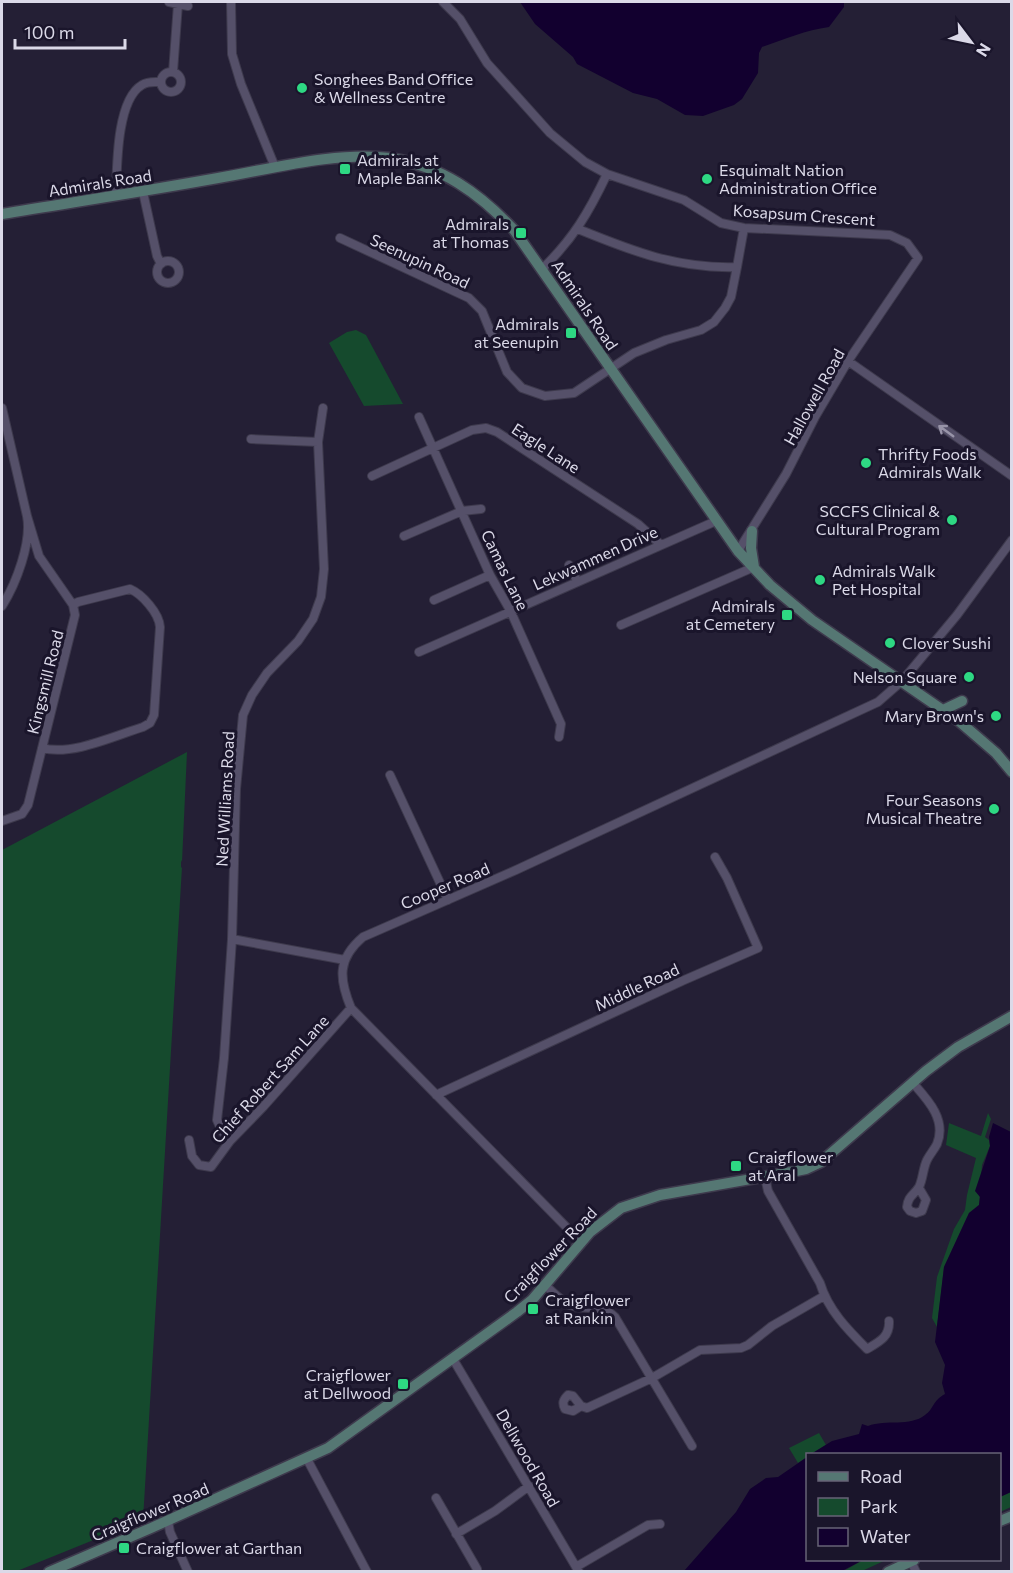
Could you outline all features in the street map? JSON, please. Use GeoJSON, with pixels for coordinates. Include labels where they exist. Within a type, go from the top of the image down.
{"type":"FeatureCollection","features":[{"type":"Feature","properties":{"kind":"main road","name":"Admirals Road"},"geometry":{"type":"LineString","coordinates":[[2,214],[143,192],[275,167],[346,158],[376,157],[407,162],[436,171],[465,186],[490,204],[514,230],[543,268],[738,551],[770,585],[812,620],[960,722],[996,753],[1011,772]]}},
{"type":"Feature","properties":{"kind":"main road"},"geometry":{"type":"LineString","coordinates":[[752,531],[751,548],[754,567]]}},
{"type":"Feature","properties":{"kind":"main road"},"geometry":{"type":"LineString","coordinates":[[943,710],[962,701],[960,722]]}},
{"type":"Feature","properties":{"kind":"main road","name":"Craigflower Road"},"geometry":{"type":"LineString","coordinates":[[48,1572],[307,1459],[336,1442],[517,1312],[581,1242],[621,1208],[660,1195],[806,1169],[821,1162],[912,1082],[958,1047],[1011,1016]]}},
{"type":"Feature","properties":{"kind":"main road"},"geometry":{"type":"LineString","coordinates":[[888,1572],[911,1561]]}},
{"type":"Feature","properties":{"kind":"street"},"geometry":{"type":"LineString","coordinates":[[169,2],[188,6]]}},
{"type":"Feature","properties":{"kind":"street"},"geometry":{"type":"LineString","coordinates":[[231,2],[232,54],[241,84],[275,167]]}},
{"type":"Feature","properties":{"kind":"street","name":"Kosapsum Crescent"},"geometry":{"type":"LineString","coordinates":[[443,2],[460,19],[487,63],[534,116],[569,151],[607,174],[684,200],[721,223],[744,228],[882,233],[897,237],[906,243],[918,258]]}},
{"type":"Feature","properties":{"kind":"street"},"geometry":{"type":"LineString","coordinates":[[173,72],[178,4]]}},
{"type":"Feature","properties":{"kind":"street"},"geometry":{"type":"LineString","coordinates":[[160,82],[164,74],[173,72]]}},
{"type":"Feature","properties":{"kind":"street"},"geometry":{"type":"LineString","coordinates":[[160,82],[166,91],[176,90],[180,86],[181,79],[173,72]]}},
{"type":"Feature","properties":{"kind":"street"},"geometry":{"type":"LineString","coordinates":[[116,196],[119,135],[126,111],[139,87],[149,82],[160,82]]}},
{"type":"Feature","properties":{"kind":"street"},"geometry":{"type":"LineString","coordinates":[[543,268],[578,229],[607,174]]}},
{"type":"Feature","properties":{"kind":"street"},"geometry":{"type":"LineString","coordinates":[[143,192],[157,256],[161,264]]}},
{"type":"Feature","properties":{"kind":"street","name":"Seenupin Road"},"geometry":{"type":"LineString","coordinates":[[340,238],[469,298],[482,311],[507,372],[522,388],[545,396],[574,393],[634,353],[666,340],[701,330],[714,322],[731,297],[744,228]]}},
{"type":"Feature","properties":{"kind":"street"},"geometry":{"type":"LineString","coordinates":[[578,229],[659,260],[716,267],[737,267]]}},
{"type":"Feature","properties":{"kind":"street","name":"Hallowell Road"},"geometry":{"type":"LineString","coordinates":[[738,551],[752,531],[848,361],[918,258]]}},
{"type":"Feature","properties":{"kind":"street"},"geometry":{"type":"LineString","coordinates":[[848,361],[1011,476]]}},
{"type":"Feature","properties":{"kind":"street"},"geometry":{"type":"LineString","coordinates":[[2,408],[27,516],[30,542],[12,588],[2,606]]}},
{"type":"Feature","properties":{"kind":"street","name":"Ned Williams Road"},"geometry":{"type":"LineString","coordinates":[[230,1141],[222,1131],[218,1120],[232,939],[236,789],[243,716],[252,695],[267,673],[298,640],[313,619],[321,597],[324,569],[318,442],[324,408]]}},
{"type":"Feature","properties":{"kind":"street","name":"Camas Lane"},"geometry":{"type":"LineString","coordinates":[[419,417],[490,575],[510,610],[561,724],[559,737]]}},
{"type":"Feature","properties":{"kind":"street","name":"Eagle Lane"},"geometry":{"type":"LineString","coordinates":[[372,476],[472,430],[486,428],[497,432],[638,524],[660,544]]}},
{"type":"Feature","properties":{"kind":"street"},"geometry":{"type":"LineString","coordinates":[[251,439],[318,442]]}},
{"type":"Feature","properties":{"kind":"street"},"geometry":{"type":"LineString","coordinates":[[404,536],[462,511],[481,509]]}},
{"type":"Feature","properties":{"kind":"street","name":"Lekwammen Drive"},"geometry":{"type":"LineString","coordinates":[[419,652],[716,521]]}},
{"type":"Feature","properties":{"kind":"street","name":"Cooper Road"},"geometry":{"type":"LineString","coordinates":[[345,960],[351,948],[363,937],[878,702],[903,681],[963,609],[1011,540]]}},
{"type":"Feature","properties":{"kind":"street"},"geometry":{"type":"LineString","coordinates":[[30,542],[73,605],[130,589],[136,592],[156,614],[160,627],[154,716],[150,723],[68,750],[54,751],[42,748]]}},
{"type":"Feature","properties":{"kind":"street"},"geometry":{"type":"LineString","coordinates":[[569,565],[577,581]]}},
{"type":"Feature","properties":{"kind":"street"},"geometry":{"type":"LineString","coordinates":[[621,625],[754,567]]}},
{"type":"Feature","properties":{"kind":"street"},"geometry":{"type":"LineString","coordinates":[[434,600],[490,575]]}},
{"type":"Feature","properties":{"kind":"street","name":"Kingsmill Road"},"geometry":{"type":"LineString","coordinates":[[2,821],[18,816],[27,808],[75,615],[73,605]]}},
{"type":"Feature","properties":{"kind":"street"},"geometry":{"type":"LineString","coordinates":[[390,775],[448,900]]}},
{"type":"Feature","properties":{"kind":"street","name":"Middle Road"},"geometry":{"type":"LineString","coordinates":[[436,1095],[758,948],[727,878],[715,857]]}},
{"type":"Feature","properties":{"kind":"street"},"geometry":{"type":"LineString","coordinates":[[232,939],[345,960],[342,986],[351,1008],[581,1242]]}},
{"type":"Feature","properties":{"kind":"street","name":"Chief Robert Sam Lane"},"geometry":{"type":"LineString","coordinates":[[189,1140],[192,1156],[199,1165],[211,1167],[230,1141],[351,1008]]}},
{"type":"Feature","properties":{"kind":"street"},"geometry":{"type":"LineString","coordinates":[[912,1082],[932,1107],[939,1119],[940,1129],[936,1147],[925,1163],[919,1188]]}},
{"type":"Feature","properties":{"kind":"street"},"geometry":{"type":"LineString","coordinates":[[765,1177],[768,1191],[820,1283],[824,1296],[845,1327],[867,1349],[883,1339],[890,1329],[889,1321]]}},
{"type":"Feature","properties":{"kind":"street"},"geometry":{"type":"LineString","coordinates":[[544,1285],[567,1304],[579,1307],[600,1307],[612,1314],[692,1446]]}},
{"type":"Feature","properties":{"kind":"street"},"geometry":{"type":"LineString","coordinates":[[581,1406],[587,1408],[652,1378],[700,1350],[741,1348],[748,1345],[772,1326],[824,1296]]}},
{"type":"Feature","properties":{"kind":"street","name":"Dellwood Road"},"geometry":{"type":"LineString","coordinates":[[453,1359],[578,1569]]}},
{"type":"Feature","properties":{"kind":"street"},"geometry":{"type":"LineString","coordinates":[[307,1459],[367,1572]]}},
{"type":"Feature","properties":{"kind":"street"},"geometry":{"type":"LineString","coordinates":[[456,1534],[495,1511],[528,1486]]}},
{"type":"Feature","properties":{"kind":"street"},"geometry":{"type":"LineString","coordinates":[[436,1498],[477,1569]]}},
{"type":"Feature","properties":{"kind":"street"},"geometry":{"type":"LineString","coordinates":[[168,1521],[170,1532],[188,1572]]}},
{"type":"Feature","properties":{"kind":"street"},"geometry":{"type":"LineString","coordinates":[[578,1569],[648,1525],[660,1524]]}},
{"type":"Feature","properties":{"kind":"green space"},"geometry":{"type":"Polygon","coordinates":[[[356,330],[366,335],[403,404],[364,406],[329,343],[347,332],[356,330]]]}},
{"type":"Feature","properties":{"kind":"green space"},"geometry":{"type":"Polygon","coordinates":[[[187,752],[143,1520],[17,1571],[2,1571],[2,850],[187,752]]]}},
{"type":"Feature","properties":{"kind":"green space"},"geometry":{"type":"Polygon","coordinates":[[[988,1113],[991,1119],[985,1137],[989,1140],[990,1146],[982,1165],[979,1205],[969,1213],[944,1267],[937,1327],[932,1318],[937,1277],[954,1229],[965,1210],[976,1158],[946,1145],[949,1123],[981,1136],[988,1113]]]}},
{"type":"Feature","properties":{"kind":"green space"},"geometry":{"type":"Polygon","coordinates":[[[819,1433],[826,1445],[813,1453],[806,1453],[806,1458],[798,1463],[789,1448],[819,1433]]]}},
{"type":"Feature","properties":{"kind":"green space"},"geometry":{"type":"Polygon","coordinates":[[[1011,1492],[1011,1507],[1001,1512],[1001,1497],[1011,1492]]]}},
{"type":"Feature","properties":{"kind":"green space"},"geometry":{"type":"Polygon","coordinates":[[[861,1561],[884,1561],[862,1571],[842,1572],[861,1561]]]}},
{"type":"Feature","properties":{"kind":"water"},"geometry":{"type":"Polygon","coordinates":[[[520,2],[844,2],[844,7],[829,27],[762,47],[759,53],[758,73],[742,99],[734,105],[703,116],[685,115],[657,99],[633,93],[577,64],[573,57],[535,24],[520,2]]]}},
{"type":"Feature","properties":{"kind":"water"},"geometry":{"type":"Polygon","coordinates":[[[993,1123],[1011,1132],[1011,1492],[1001,1497],[1001,1453],[813,1453],[832,1441],[859,1434],[862,1424],[868,1426],[919,1419],[928,1413],[938,1399],[945,1394],[942,1383],[945,1365],[935,1342],[944,1267],[969,1213],[979,1205],[980,1197],[975,1191],[990,1146],[989,1137],[993,1123]]]}},
{"type":"Feature","properties":{"kind":"water"},"geometry":{"type":"Polygon","coordinates":[[[806,1458],[806,1561],[861,1561],[842,1571],[684,1571],[736,1512],[750,1489],[766,1478],[778,1477],[806,1458]]]}},
{"type":"Feature","properties":{"kind":"place","name":"Songhees Band Office & Wellness Centre"},"geometry":{"type":"Point","coordinates":[302,88]}},
{"type":"Feature","properties":{"kind":"place","name":"Admirals at Maple Bank"},"geometry":{"type":"Point","coordinates":[345,169]}},
{"type":"Feature","properties":{"kind":"place","name":"Esquimalt Nation Administration Office"},"geometry":{"type":"Point","coordinates":[707,179]}},
{"type":"Feature","properties":{"kind":"place","name":"Admirals at Thomas"},"geometry":{"type":"Point","coordinates":[521,233]}},
{"type":"Feature","properties":{"kind":"place","name":"Admirals at Seenupin"},"geometry":{"type":"Point","coordinates":[571,333]}},
{"type":"Feature","properties":{"kind":"place","name":"Thrifty Foods Admirals Walk"},"geometry":{"type":"Point","coordinates":[866,463]}},
{"type":"Feature","properties":{"kind":"place","name":"SCCFS Clinical & Cultural Program"},"geometry":{"type":"Point","coordinates":[952,520]}},
{"type":"Feature","properties":{"kind":"place","name":"Admirals Walk Pet Hospital"},"geometry":{"type":"Point","coordinates":[820,580]}},
{"type":"Feature","properties":{"kind":"place","name":"Admirals at Cemetery"},"geometry":{"type":"Point","coordinates":[787,615]}},
{"type":"Feature","properties":{"kind":"place","name":"Clover Sushi"},"geometry":{"type":"Point","coordinates":[890,643]}},
{"type":"Feature","properties":{"kind":"place","name":"Nelson Square"},"geometry":{"type":"Point","coordinates":[969,677]}},
{"type":"Feature","properties":{"kind":"place","name":"Mary Brown's"},"geometry":{"type":"Point","coordinates":[996,716]}},
{"type":"Feature","properties":{"kind":"place","name":"Four Seasons Musical Theatre"},"geometry":{"type":"Point","coordinates":[994,809]}},
{"type":"Feature","properties":{"kind":"place","name":"Craigflower at Aral"},"geometry":{"type":"Point","coordinates":[736,1166]}},
{"type":"Feature","properties":{"kind":"place","name":"Craigflower at Rankin"},"geometry":{"type":"Point","coordinates":[533,1309]}},
{"type":"Feature","properties":{"kind":"place","name":"Craigflower at Dellwood"},"geometry":{"type":"Point","coordinates":[403,1384]}},
{"type":"Feature","properties":{"kind":"place","name":"Craigflower at Garthan"},"geometry":{"type":"Point","coordinates":[124,1548]}}]}
